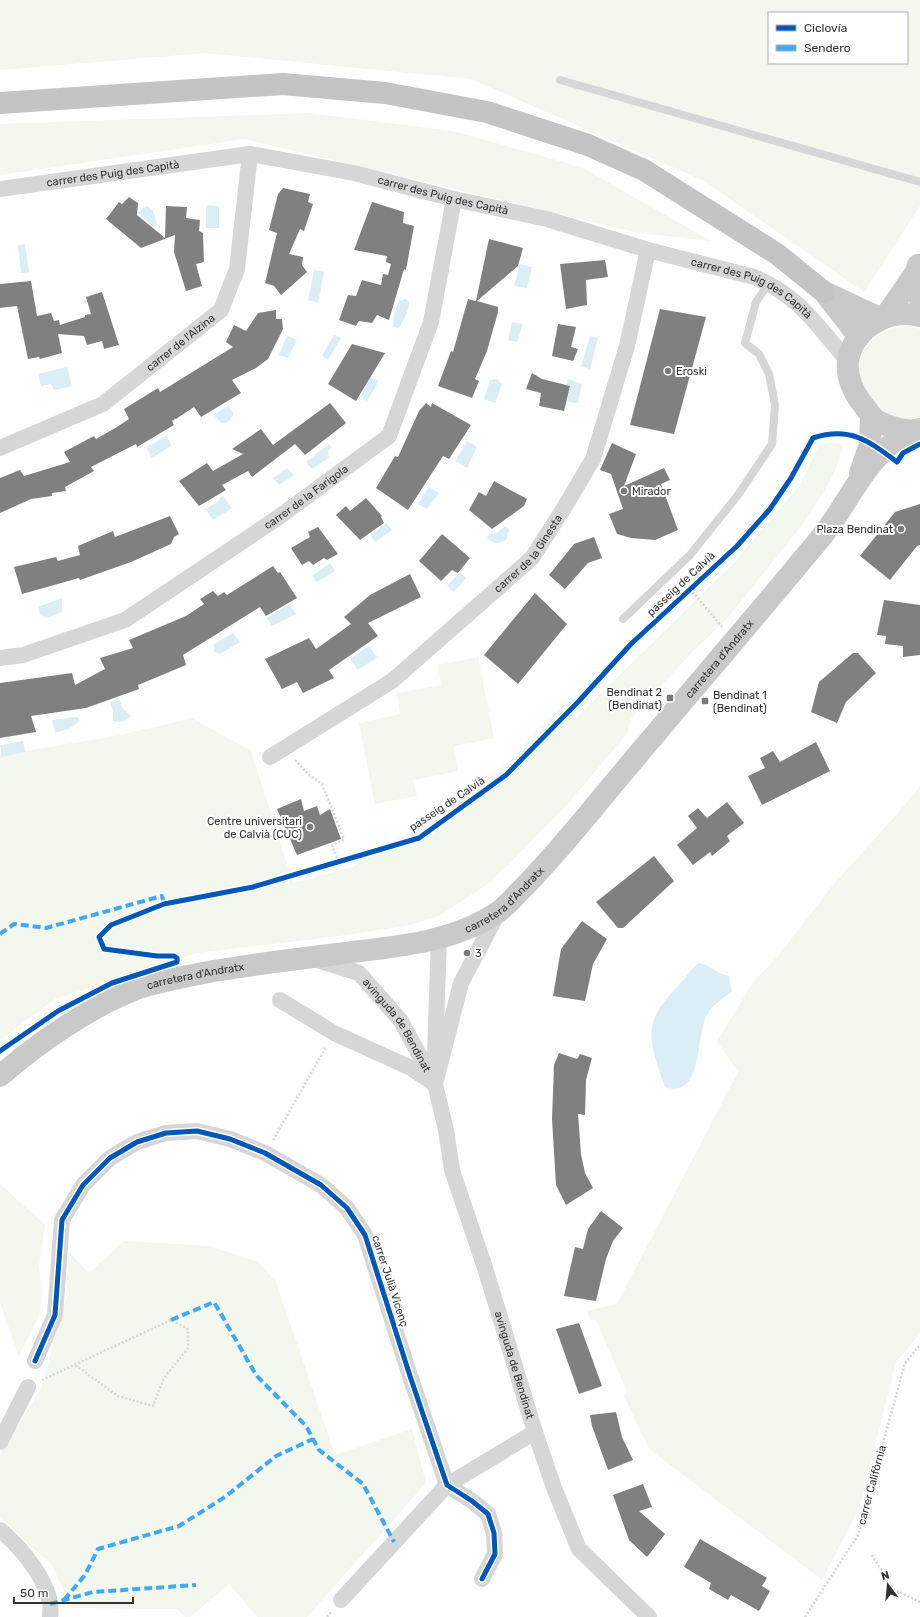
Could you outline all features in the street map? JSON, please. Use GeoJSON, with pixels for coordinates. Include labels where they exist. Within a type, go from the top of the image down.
{"type":"FeatureCollection","features":[{"type":"Feature","properties":{"kind":"highway"},"geometry":{"type":"LineString","coordinates":[[0,103],[283,84],[385,92],[487,112],[588,145],[644,170],[777,254],[824,292]]}},
{"type":"Feature","properties":{"kind":"main road"},"geometry":{"type":"LineString","coordinates":[[883,318],[918,265]]}},
{"type":"Feature","properties":{"kind":"main road"},"geometry":{"type":"LineString","coordinates":[[918,265],[920,298]]}},
{"type":"Feature","properties":{"kind":"main road"},"geometry":{"type":"LineString","coordinates":[[824,292],[883,318]]}},
{"type":"Feature","properties":{"kind":"main road"},"geometry":{"type":"LineString","coordinates":[[824,292],[858,337]]}},
{"type":"Feature","properties":{"kind":"main road"},"geometry":{"type":"LineString","coordinates":[[918,429],[895,428],[871,418],[854,390],[848,371],[848,361],[858,337],[883,318],[901,314],[920,316]]}},
{"type":"Feature","properties":{"kind":"main road","name":"carretera d'Andratx"},"geometry":{"type":"LineString","coordinates":[[856,484],[870,444],[871,418]]}},
{"type":"Feature","properties":{"kind":"main road","name":"carretera d'Andratx"},"geometry":{"type":"LineString","coordinates":[[0,1076],[70,1024],[105,1004],[138,989],[172,979],[308,957],[391,947],[439,938],[471,927],[498,913],[534,877],[670,716],[735,642],[833,522],[856,484],[891,445],[918,429]]}},
{"type":"Feature","properties":{"kind":"street","name":"carrer des Puig des Capità"},"geometry":{"type":"LineString","coordinates":[[0,189],[250,154],[354,173],[454,199],[547,219],[648,250],[754,277],[769,283],[790,296],[811,316],[848,361]]}},
{"type":"Feature","properties":{"kind":"street","name":"carrer de l'Alzina"},"geometry":{"type":"LineString","coordinates":[[0,448],[103,404],[221,310],[237,269],[250,154]]}},
{"type":"Feature","properties":{"kind":"street","name":"carrer de la Farigola"},"geometry":{"type":"LineString","coordinates":[[0,658],[23,655],[125,620],[279,517],[389,436],[431,322],[454,199]]}},
{"type":"Feature","properties":{"kind":"street","name":"carrer de la Ginesta"},"geometry":{"type":"LineString","coordinates":[[277,753],[392,680],[532,558],[564,508],[592,459],[626,346],[648,250]]}},
{"type":"Feature","properties":{"kind":"street","name":"avinguda de Bendinat"},"geometry":{"type":"LineString","coordinates":[[435,1084],[461,983],[498,913]]}},
{"type":"Feature","properties":{"kind":"street","name":"avinguda de Bendinat"},"geometry":{"type":"LineString","coordinates":[[435,1084],[439,938]]}},
{"type":"Feature","properties":{"kind":"street","name":"avinguda de Bendinat"},"geometry":{"type":"LineString","coordinates":[[308,957],[359,973],[401,1021],[435,1084],[446,1130],[452,1170],[485,1268],[535,1432],[554,1488],[579,1550],[649,1617]]}},
{"type":"Feature","properties":{"kind":"street","name":"avinguda de Bendinat"},"geometry":{"type":"LineString","coordinates":[[280,1000],[334,1032],[411,1068],[435,1084]]}},
{"type":"Feature","properties":{"kind":"street","name":"carrer Julià Vicenç"},"geometry":{"type":"LineString","coordinates":[[36,1361],[55,1315],[62,1220],[83,1185],[110,1158],[137,1142],[166,1133],[197,1132],[230,1139],[266,1153],[321,1185],[347,1208],[365,1235],[447,1485]]}},
{"type":"Feature","properties":{"kind":"street"},"geometry":{"type":"LineString","coordinates":[[0,1442],[28,1387]]}},
{"type":"Feature","properties":{"kind":"street"},"geometry":{"type":"LineString","coordinates":[[341,1600],[447,1485],[535,1432]]}},
{"type":"Feature","properties":{"kind":"street"},"geometry":{"type":"LineString","coordinates":[[447,1485],[472,1500],[488,1514],[494,1533],[495,1554],[482,1579]]}},
{"type":"Feature","properties":{"kind":"street"},"geometry":{"type":"LineString","coordinates":[[0,1530],[17,1544],[44,1584],[52,1609],[50,1617]]}},
{"type":"Feature","properties":{"kind":"lane"},"geometry":{"type":"LineString","coordinates":[[560,80],[920,182]]}},
{"type":"Feature","properties":{"kind":"lane"},"geometry":{"type":"LineString","coordinates":[[623,620],[690,555],[738,496],[772,444],[775,405],[769,374],[759,354],[745,343],[756,302],[769,283]]}},
{"type":"Feature","properties":{"kind":"path"},"geometry":{"type":"LineString","coordinates":[[690,589],[725,631]]}},
{"type":"Feature","properties":{"kind":"path"},"geometry":{"type":"LineString","coordinates":[[277,753],[322,784],[344,839],[332,846],[339,862]]}},
{"type":"Feature","properties":{"kind":"path"},"geometry":{"type":"LineString","coordinates":[[332,864],[346,860]]}},
{"type":"Feature","properties":{"kind":"path"},"geometry":{"type":"LineString","coordinates":[[266,1153],[334,1032]]}},
{"type":"Feature","properties":{"kind":"path"},"geometry":{"type":"LineString","coordinates":[[28,1387],[171,1320],[188,1329],[188,1348],[164,1378],[153,1406],[118,1396],[75,1365]]}},
{"type":"Feature","properties":{"kind":"path"},"geometry":{"type":"LineString","coordinates":[[872,1555],[893,1589],[920,1602]]}},
{"type":"Feature","properties":{"kind":"shaded area"},"geometry":{"type":"Polygon","coordinates":[[[0,0],[920,0],[920,206],[864,292],[704,181],[471,79],[206,53],[0,70],[0,0]]]}},
{"type":"Feature","properties":{"kind":"shaded area"},"geometry":{"type":"Polygon","coordinates":[[[309,113],[453,131],[581,167],[711,241],[639,233],[245,139],[0,175],[0,124],[309,113]]]}},
{"type":"Feature","properties":{"kind":"shaded area"},"geometry":{"type":"Polygon","coordinates":[[[206,205],[219,206],[219,228],[206,228],[206,205]]]}},
{"type":"Feature","properties":{"kind":"shaded area"},"geometry":{"type":"Polygon","coordinates":[[[146,206],[153,211],[155,216],[157,225],[153,227],[138,213],[146,206]]]}},
{"type":"Feature","properties":{"kind":"shaded area"},"geometry":{"type":"Polygon","coordinates":[[[25,244],[29,272],[21,273],[18,245],[25,244]]]}},
{"type":"Feature","properties":{"kind":"shaded area"},"geometry":{"type":"Polygon","coordinates":[[[520,264],[532,267],[527,288],[514,286],[520,264]]]}},
{"type":"Feature","properties":{"kind":"shaded area"},"geometry":{"type":"Polygon","coordinates":[[[314,270],[324,272],[318,303],[308,300],[314,270]]]}},
{"type":"Feature","properties":{"kind":"shaded area"},"geometry":{"type":"Polygon","coordinates":[[[406,299],[409,302],[406,316],[399,328],[393,327],[394,313],[399,301],[406,299]]]}},
{"type":"Feature","properties":{"kind":"shaded area"},"geometry":{"type":"Polygon","coordinates":[[[512,322],[523,324],[517,342],[508,340],[512,322]]]}},
{"type":"Feature","properties":{"kind":"shaded area"},"geometry":{"type":"Polygon","coordinates":[[[911,326],[920,329],[920,417],[903,419],[887,415],[880,411],[868,399],[862,389],[860,366],[866,347],[873,340],[890,329],[911,326]]]}},
{"type":"Feature","properties":{"kind":"shaded area"},"geometry":{"type":"Polygon","coordinates":[[[334,335],[341,338],[328,360],[322,356],[334,335]]]}},
{"type":"Feature","properties":{"kind":"shaded area"},"geometry":{"type":"Polygon","coordinates":[[[287,336],[297,340],[288,358],[279,355],[287,336]]]}},
{"type":"Feature","properties":{"kind":"shaded area"},"geometry":{"type":"Polygon","coordinates":[[[590,336],[598,338],[590,369],[581,366],[590,336]]]}},
{"type":"Feature","properties":{"kind":"shaded area"},"geometry":{"type":"Polygon","coordinates":[[[67,367],[72,386],[54,390],[51,384],[41,386],[38,374],[67,367]]]}},
{"type":"Feature","properties":{"kind":"shaded area"},"geometry":{"type":"Polygon","coordinates":[[[370,377],[379,381],[367,401],[360,397],[370,377]]]}},
{"type":"Feature","properties":{"kind":"shaded area"},"geometry":{"type":"Polygon","coordinates":[[[497,379],[502,384],[495,403],[484,399],[490,380],[497,379]]]}},
{"type":"Feature","properties":{"kind":"shaded area"},"geometry":{"type":"Polygon","coordinates":[[[568,379],[582,384],[578,403],[567,402],[570,386],[566,385],[568,379]]]}},
{"type":"Feature","properties":{"kind":"shaded area"},"geometry":{"type":"Polygon","coordinates":[[[228,406],[234,414],[228,422],[221,423],[214,415],[228,406]]]}},
{"type":"Feature","properties":{"kind":"shaded area"},"geometry":{"type":"Polygon","coordinates":[[[166,436],[172,445],[152,458],[146,448],[166,436]]]}},
{"type":"Feature","properties":{"kind":"shaded area"},"geometry":{"type":"Polygon","coordinates":[[[467,441],[477,447],[467,468],[455,461],[467,441]]]}},
{"type":"Feature","properties":{"kind":"shaded area"},"geometry":{"type":"Polygon","coordinates":[[[833,442],[843,446],[836,468],[825,490],[803,524],[726,620],[694,650],[631,719],[627,734],[564,808],[488,884],[439,916],[410,925],[347,935],[197,953],[55,999],[0,1040],[0,754],[121,735],[192,718],[251,751],[293,883],[353,867],[386,845],[429,823],[508,763],[561,708],[576,718],[734,563],[800,485],[819,445],[833,442]]]}},
{"type":"Feature","properties":{"kind":"shaded area"},"geometry":{"type":"Polygon","coordinates":[[[329,444],[332,447],[328,451],[329,457],[312,469],[306,462],[329,444]]]}},
{"type":"Feature","properties":{"kind":"shaded area"},"geometry":{"type":"Polygon","coordinates":[[[287,468],[294,475],[279,485],[273,478],[287,468]]]}},
{"type":"Feature","properties":{"kind":"shaded area"},"geometry":{"type":"Polygon","coordinates":[[[429,487],[439,493],[427,509],[418,504],[429,487]]]}},
{"type":"Feature","properties":{"kind":"shaded area"},"geometry":{"type":"Polygon","coordinates":[[[223,496],[232,508],[213,520],[206,509],[220,500],[219,498],[223,496]]]}},
{"type":"Feature","properties":{"kind":"shaded area"},"geometry":{"type":"Polygon","coordinates":[[[386,523],[392,530],[375,542],[370,535],[386,523]]]}},
{"type":"Feature","properties":{"kind":"shaded area"},"geometry":{"type":"Polygon","coordinates":[[[505,526],[509,530],[506,540],[496,543],[487,538],[489,534],[495,534],[505,526]]]}},
{"type":"Feature","properties":{"kind":"shaded area"},"geometry":{"type":"Polygon","coordinates":[[[330,563],[335,571],[317,582],[312,576],[330,563]]]}},
{"type":"Feature","properties":{"kind":"shaded area"},"geometry":{"type":"Polygon","coordinates":[[[460,572],[466,578],[454,592],[447,586],[460,572]]]}},
{"type":"Feature","properties":{"kind":"shaded area"},"geometry":{"type":"Polygon","coordinates":[[[62,598],[62,612],[47,618],[40,615],[38,607],[62,598]]]}},
{"type":"Feature","properties":{"kind":"shaded area"},"geometry":{"type":"Polygon","coordinates":[[[289,604],[296,614],[272,626],[267,618],[289,604]]]}},
{"type":"Feature","properties":{"kind":"shaded area"},"geometry":{"type":"Polygon","coordinates":[[[233,633],[240,642],[220,654],[214,652],[214,644],[233,633]]]}},
{"type":"Feature","properties":{"kind":"shaded area"},"geometry":{"type":"Polygon","coordinates":[[[369,646],[377,657],[358,670],[350,659],[369,646]]]}},
{"type":"Feature","properties":{"kind":"shaded area"},"geometry":{"type":"Polygon","coordinates":[[[478,657],[494,738],[454,746],[458,771],[413,780],[417,796],[375,804],[359,723],[400,714],[397,693],[441,685],[438,665],[478,657]]]}},
{"type":"Feature","properties":{"kind":"shaded area"},"geometry":{"type":"Polygon","coordinates":[[[119,699],[123,708],[131,716],[123,722],[113,721],[113,711],[110,702],[119,699]]]}},
{"type":"Feature","properties":{"kind":"shaded area"},"geometry":{"type":"Polygon","coordinates":[[[77,717],[80,721],[69,729],[55,733],[52,720],[77,717]]]}},
{"type":"Feature","properties":{"kind":"shaded area"},"geometry":{"type":"Polygon","coordinates":[[[23,741],[25,752],[2,757],[0,745],[23,741]]]}},
{"type":"Feature","properties":{"kind":"shaded area"},"geometry":{"type":"Polygon","coordinates":[[[920,786],[920,1334],[896,1362],[859,1509],[822,1580],[649,1449],[624,1396],[627,1392],[596,1320],[590,1320],[587,1311],[617,1304],[738,1072],[717,1041],[754,981],[778,956],[832,886],[897,814],[920,786]]]}},
{"type":"Feature","properties":{"kind":"shaded area"},"geometry":{"type":"Polygon","coordinates":[[[699,963],[729,976],[732,992],[714,1005],[707,1015],[703,1025],[696,1064],[692,1075],[686,1084],[678,1088],[665,1087],[652,1043],[654,1020],[659,1009],[668,997],[699,963]]]}},
{"type":"Feature","properties":{"kind":"shaded area"},"geometry":{"type":"Polygon","coordinates":[[[0,1184],[45,1225],[39,1266],[42,1294],[39,1316],[19,1356],[0,1303],[0,1184]]]}},
{"type":"Feature","properties":{"kind":"shaded area"},"geometry":{"type":"Polygon","coordinates":[[[124,1241],[209,1246],[258,1262],[276,1282],[335,1455],[412,1429],[426,1483],[307,1617],[257,1617],[229,1584],[190,1617],[185,1617],[177,1609],[72,1608],[52,1565],[0,1518],[0,1454],[41,1389],[67,1295],[68,1251],[89,1273],[124,1241]]]}},
{"type":"Feature","properties":{"kind":"building"},"geometry":{"type":"Polygon","coordinates":[[[283,188],[310,194],[308,202],[313,204],[304,231],[300,229],[289,254],[303,257],[302,265],[307,272],[281,295],[274,286],[265,283],[277,233],[269,230],[278,194],[283,188]]]}},
{"type":"Feature","properties":{"kind":"building"},"geometry":{"type":"Polygon","coordinates":[[[129,197],[138,203],[137,215],[165,238],[166,206],[187,207],[186,218],[200,220],[199,231],[203,233],[204,262],[196,264],[202,286],[186,291],[174,252],[175,235],[141,248],[106,219],[119,202],[122,204],[129,197]]]}},
{"type":"Feature","properties":{"kind":"building"},"geometry":{"type":"Polygon","coordinates":[[[372,202],[404,212],[403,223],[414,226],[406,270],[404,269],[389,320],[377,315],[372,323],[359,321],[356,326],[339,320],[348,295],[356,296],[362,280],[381,285],[383,274],[388,275],[391,264],[386,262],[387,256],[354,250],[372,202]]]}},
{"type":"Feature","properties":{"kind":"building"},"geometry":{"type":"Polygon","coordinates":[[[489,239],[523,248],[518,266],[477,301],[498,307],[498,312],[487,351],[475,379],[479,381],[472,398],[438,386],[451,351],[453,352],[468,299],[476,301],[489,239]]]}},
{"type":"Feature","properties":{"kind":"building"},"geometry":{"type":"Polygon","coordinates":[[[605,260],[608,277],[586,280],[587,305],[566,309],[560,264],[605,260]]]}},
{"type":"Feature","properties":{"kind":"building"},"geometry":{"type":"Polygon","coordinates":[[[31,281],[37,316],[51,313],[54,321],[59,320],[60,325],[91,314],[86,297],[102,292],[119,345],[104,349],[102,341],[87,345],[84,336],[58,334],[62,353],[40,359],[39,357],[28,359],[17,306],[0,308],[0,284],[31,281]]]}},
{"type":"Feature","properties":{"kind":"building","name":"Eroski"},"geometry":{"type":"Polygon","coordinates":[[[660,309],[706,317],[674,434],[630,425],[660,309]]]}},
{"type":"Feature","properties":{"kind":"building"},"geometry":{"type":"Polygon","coordinates":[[[276,310],[276,319],[282,319],[283,329],[268,359],[256,368],[232,380],[241,393],[201,417],[194,407],[176,419],[174,418],[175,419],[172,421],[174,425],[137,447],[136,444],[91,467],[94,471],[65,487],[66,491],[52,493],[52,496],[31,499],[0,513],[0,478],[20,470],[24,476],[70,462],[64,452],[94,436],[96,439],[129,419],[124,409],[158,388],[160,392],[233,347],[226,342],[234,325],[246,331],[258,313],[276,310]]]}},
{"type":"Feature","properties":{"kind":"building"},"geometry":{"type":"Polygon","coordinates":[[[558,324],[576,327],[571,347],[578,349],[573,361],[552,356],[558,324]]]}},
{"type":"Feature","properties":{"kind":"building"},"geometry":{"type":"Polygon","coordinates":[[[352,344],[385,353],[356,401],[328,384],[352,344]]]}},
{"type":"Feature","properties":{"kind":"building"},"geometry":{"type":"Polygon","coordinates":[[[532,373],[542,379],[570,386],[564,411],[539,406],[541,393],[526,389],[532,373]]]}},
{"type":"Feature","properties":{"kind":"building"},"geometry":{"type":"Polygon","coordinates":[[[330,403],[346,423],[305,455],[295,444],[252,477],[248,471],[222,485],[226,490],[199,506],[179,481],[207,463],[213,471],[243,454],[232,449],[261,429],[273,445],[330,403]]]}},
{"type":"Feature","properties":{"kind":"building"},"geometry":{"type":"Polygon","coordinates":[[[426,403],[431,407],[432,403],[471,425],[449,459],[443,456],[408,510],[376,488],[395,456],[398,457],[419,411],[426,403]]]}},
{"type":"Feature","properties":{"kind":"building","name":"Mirador"},"geometry":{"type":"Polygon","coordinates":[[[612,443],[636,454],[624,486],[664,468],[670,480],[661,484],[678,530],[655,540],[631,538],[617,534],[609,514],[623,509],[611,474],[600,470],[612,443]]]}},
{"type":"Feature","properties":{"kind":"building"},"geometry":{"type":"Polygon","coordinates":[[[494,481],[527,499],[524,506],[492,529],[469,510],[479,492],[486,496],[494,481]]]}},
{"type":"Feature","properties":{"kind":"building"},"geometry":{"type":"Polygon","coordinates":[[[366,498],[382,516],[381,517],[384,523],[360,540],[336,515],[346,506],[350,511],[366,498]]]}},
{"type":"Feature","properties":{"kind":"building","name":"Plaza Bendinat"},"geometry":{"type":"Polygon","coordinates":[[[920,504],[920,545],[917,546],[890,580],[860,556],[895,512],[920,504]]]}},
{"type":"Feature","properties":{"kind":"building"},"geometry":{"type":"Polygon","coordinates":[[[170,516],[179,534],[174,537],[171,544],[131,562],[80,580],[79,578],[22,594],[14,567],[56,557],[58,561],[80,555],[78,546],[113,531],[115,537],[170,516]]]}},
{"type":"Feature","properties":{"kind":"building"},"geometry":{"type":"Polygon","coordinates":[[[318,527],[338,554],[327,560],[324,558],[313,565],[309,561],[302,565],[291,548],[310,537],[308,532],[318,527]]]}},
{"type":"Feature","properties":{"kind":"building"},"geometry":{"type":"Polygon","coordinates":[[[442,534],[470,558],[458,573],[452,570],[441,581],[419,561],[442,534]]]}},
{"type":"Feature","properties":{"kind":"building"},"geometry":{"type":"Polygon","coordinates":[[[594,537],[602,558],[588,563],[565,589],[549,575],[574,544],[594,537]]]}},
{"type":"Feature","properties":{"kind":"building"},"geometry":{"type":"Polygon","coordinates":[[[273,566],[278,573],[280,572],[297,598],[266,616],[260,607],[183,655],[186,665],[138,685],[139,689],[86,708],[31,716],[36,732],[0,738],[0,683],[72,673],[75,685],[105,669],[100,658],[133,648],[129,640],[186,616],[204,604],[200,599],[213,591],[218,596],[224,592],[227,595],[273,566]]]}},
{"type":"Feature","properties":{"kind":"building"},"geometry":{"type":"Polygon","coordinates":[[[410,574],[421,597],[368,623],[378,636],[329,670],[334,678],[303,693],[297,682],[282,689],[265,659],[309,638],[316,649],[351,624],[344,617],[370,595],[410,574]]]}},
{"type":"Feature","properties":{"kind":"building"},"geometry":{"type":"Polygon","coordinates":[[[535,593],[567,624],[518,684],[484,655],[535,593]]]}},
{"type":"Feature","properties":{"kind":"building"},"geometry":{"type":"Polygon","coordinates":[[[884,600],[920,605],[920,655],[903,657],[903,646],[885,644],[886,636],[877,635],[884,600]]]}},
{"type":"Feature","properties":{"kind":"building"},"geometry":{"type":"Polygon","coordinates":[[[853,653],[858,653],[876,673],[846,702],[837,723],[811,712],[819,682],[853,653]]]}},
{"type":"Feature","properties":{"kind":"building"},"geometry":{"type":"Polygon","coordinates":[[[816,742],[830,771],[762,805],[748,776],[765,768],[760,758],[773,751],[780,762],[816,742]]]}},
{"type":"Feature","properties":{"kind":"building","name":"Centre universitari de Calvià (CUC)"},"geometry":{"type":"Polygon","coordinates":[[[301,799],[304,811],[317,806],[320,815],[330,809],[341,839],[297,855],[277,809],[301,799]]]}},
{"type":"Feature","properties":{"kind":"building"},"geometry":{"type":"Polygon","coordinates":[[[727,802],[744,823],[727,836],[730,841],[712,856],[710,852],[693,865],[677,845],[697,828],[688,816],[698,808],[707,818],[727,802]]]}},
{"type":"Feature","properties":{"kind":"building"},"geometry":{"type":"Polygon","coordinates":[[[654,856],[674,881],[623,928],[618,928],[596,902],[654,856]]]}},
{"type":"Feature","properties":{"kind":"building"},"geometry":{"type":"Polygon","coordinates":[[[582,921],[607,939],[593,964],[585,1001],[553,996],[561,949],[582,921]]]}},
{"type":"Feature","properties":{"kind":"building"},"geometry":{"type":"Polygon","coordinates":[[[559,1053],[577,1059],[580,1054],[592,1058],[586,1080],[585,1115],[578,1114],[581,1154],[585,1173],[593,1188],[566,1205],[556,1185],[552,1119],[554,1065],[559,1053]]]}},
{"type":"Feature","properties":{"kind":"building"},"geometry":{"type":"Polygon","coordinates":[[[601,1211],[623,1228],[613,1241],[606,1259],[596,1301],[564,1296],[575,1247],[583,1249],[588,1229],[601,1211]]]}},
{"type":"Feature","properties":{"kind":"building"},"geometry":{"type":"Polygon","coordinates":[[[579,1323],[602,1386],[579,1394],[556,1329],[579,1323]]]}},
{"type":"Feature","properties":{"kind":"building"},"geometry":{"type":"Polygon","coordinates":[[[616,1412],[622,1437],[633,1460],[608,1470],[592,1426],[590,1415],[616,1412]]]}},
{"type":"Feature","properties":{"kind":"building"},"geometry":{"type":"Polygon","coordinates":[[[643,1484],[652,1507],[639,1511],[665,1534],[647,1557],[629,1540],[613,1495],[643,1484]]]}},
{"type":"Feature","properties":{"kind":"building"},"geometry":{"type":"Polygon","coordinates":[[[700,1539],[767,1578],[762,1586],[770,1591],[759,1611],[731,1595],[728,1600],[709,1589],[711,1583],[684,1567],[700,1539]]]}},
{"type":"Feature","properties":{"kind":"marked path"},"geometry":{"type":"LineString","coordinates":[[0,934],[14,924],[46,928],[162,896],[164,904]]}},
{"type":"Feature","properties":{"kind":"marked path"},"geometry":{"type":"LineString","coordinates":[[171,1320],[214,1302],[256,1375],[306,1426],[319,1450],[363,1484],[394,1542]]}},
{"type":"Feature","properties":{"kind":"marked path"},"geometry":{"type":"LineString","coordinates":[[64,1600],[85,1575],[98,1549],[179,1526],[225,1497],[276,1456],[313,1439]]}},
{"type":"Feature","properties":{"kind":"marked path"},"geometry":{"type":"LineString","coordinates":[[50,1604],[93,1592],[196,1585]]}},
{"type":"Feature","properties":{"kind":"cycle path","name":"passeig de Calvià"},"geometry":{"type":"LineString","coordinates":[[0,1051],[58,1011],[112,983],[177,962],[177,958],[174,956],[157,956],[104,949],[99,937],[111,925],[164,904],[253,887],[419,838],[506,775],[578,702],[631,644],[737,546],[770,509],[791,478],[813,438],[826,435],[848,435],[868,442],[897,462],[903,453],[920,444]]}},
{"type":"Feature","properties":{"kind":"cycle path"},"geometry":{"type":"LineString","coordinates":[[35,1361],[55,1315],[62,1220],[83,1185],[110,1158],[137,1142],[166,1133],[197,1131],[230,1139],[265,1153],[321,1185],[347,1208],[365,1235],[447,1485],[472,1501],[488,1514],[494,1533],[495,1554],[482,1579]]}},
{"type":"Feature","properties":{"kind":"place","name":"Eroski"},"geometry":{"type":"Point","coordinates":[668,371]}},
{"type":"Feature","properties":{"kind":"place","name":"Mirador"},"geometry":{"type":"Point","coordinates":[624,491]}},
{"type":"Feature","properties":{"kind":"place","name":"Plaza Bendinat"},"geometry":{"type":"Point","coordinates":[901,529]}},
{"type":"Feature","properties":{"kind":"place","name":"Bendinat 2 (Bendinat)"},"geometry":{"type":"Point","coordinates":[670,698]}},
{"type":"Feature","properties":{"kind":"place","name":"Bendinat 1 (Bendinat)"},"geometry":{"type":"Point","coordinates":[705,701]}},
{"type":"Feature","properties":{"kind":"place","name":"Centre universitari de Calvià (CUC)"},"geometry":{"type":"Point","coordinates":[310,827]}},
{"type":"Feature","properties":{"kind":"place","name":"3"},"geometry":{"type":"Point","coordinates":[467,953]}}]}
